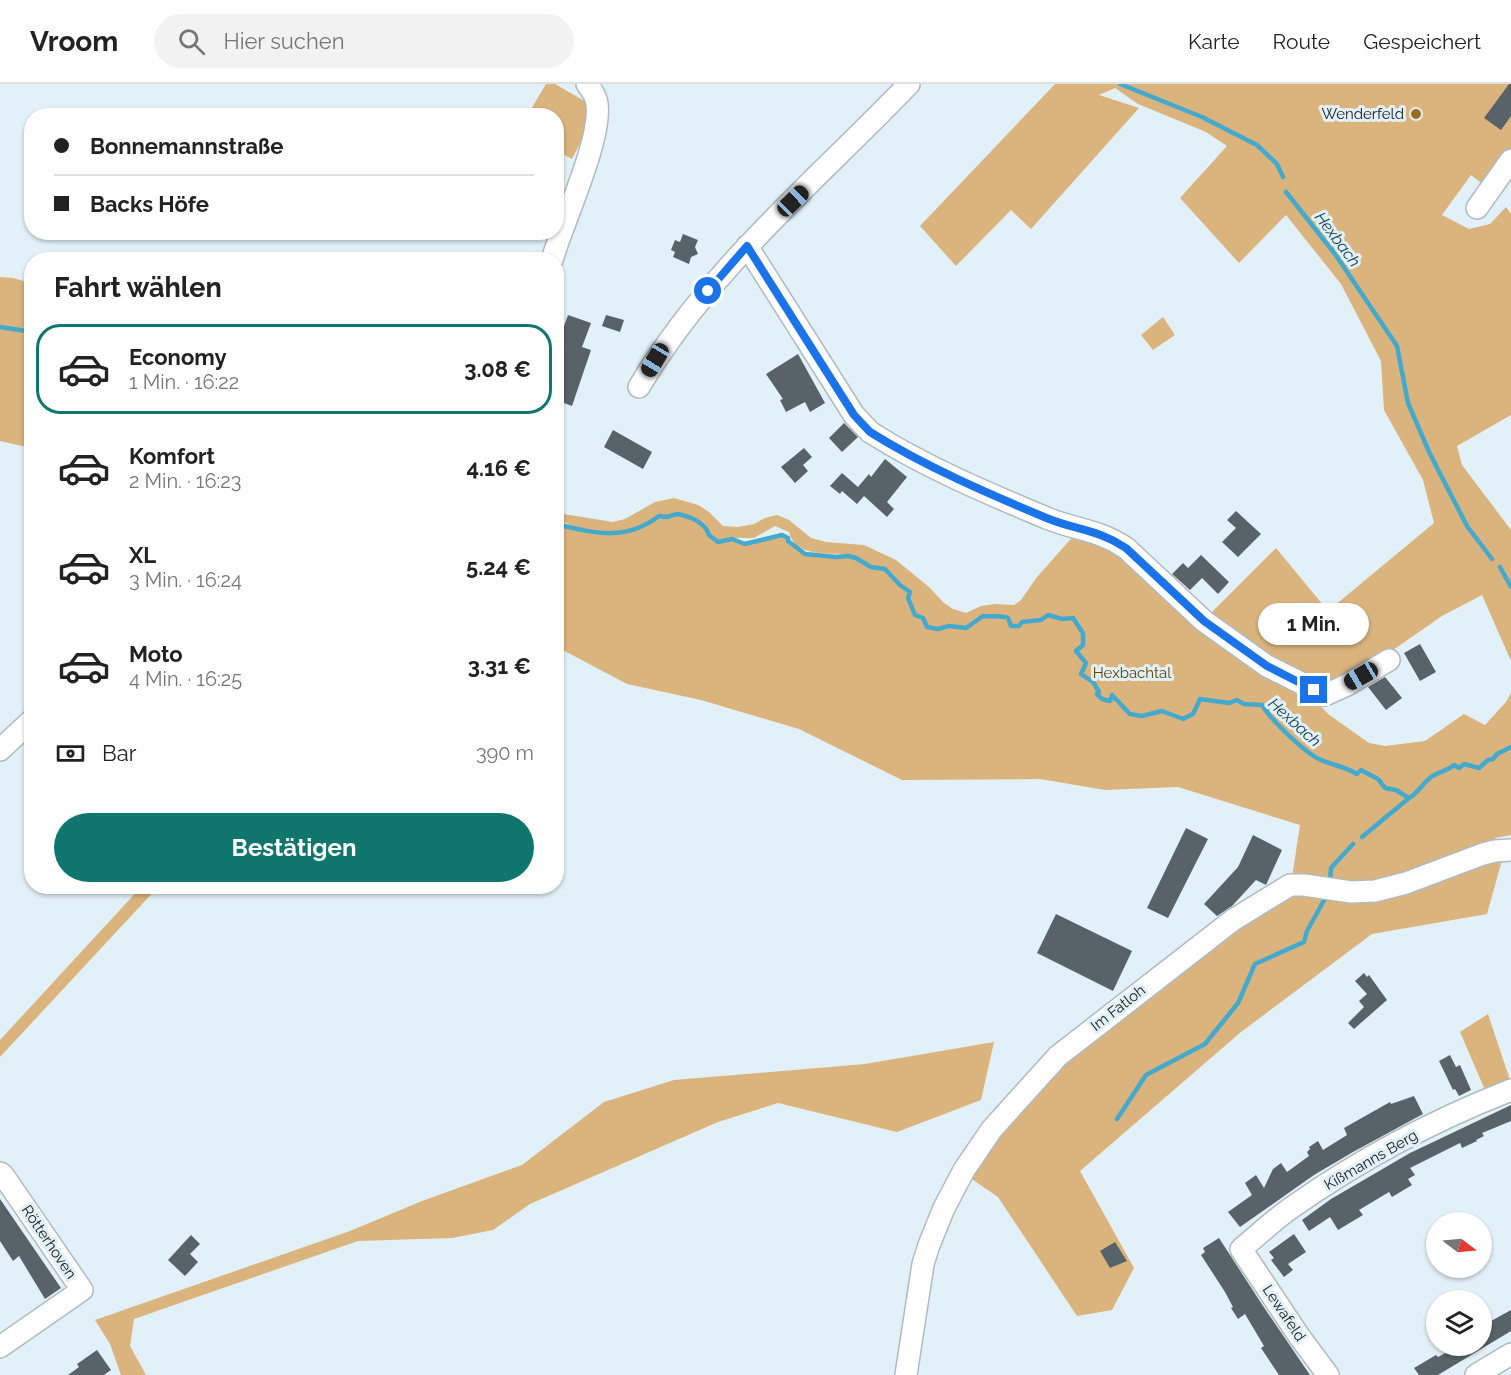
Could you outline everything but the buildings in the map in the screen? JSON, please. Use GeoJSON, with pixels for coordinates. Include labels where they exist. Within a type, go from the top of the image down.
{"type":"FeatureCollection","features":[{"type":"Feature","properties":{"kind":"street"},"geometry":{"type":"LineString","coordinates":[[639,387],[655,360],[722,273],[909,84]]}},
{"type":"Feature","properties":{"kind":"street"},"geometry":{"type":"LineString","coordinates":[[564,220],[589,154],[597,121],[597,104],[590,88]]}},
{"type":"Feature","properties":{"kind":"street"},"geometry":{"type":"LineString","coordinates":[[1477,208],[1511,160]]}},
{"type":"Feature","properties":{"kind":"street"},"geometry":{"type":"LineString","coordinates":[[747,246],[854,415],[870,432],[993,496],[1058,522],[1095,531],[1112,538],[1126,548],[1204,621],[1267,666],[1325,695],[1389,660]]}},
{"type":"Feature","properties":{"kind":"street"},"geometry":{"type":"LineString","coordinates":[[0,750],[24,728]]}},
{"type":"Feature","properties":{"kind":"street","name":"Im Fatloh"},"geometry":{"type":"LineString","coordinates":[[906,1375],[923,1264],[944,1208],[964,1170],[992,1130],[1058,1056],[1233,920],[1290,885],[1375,891],[1406,883],[1503,850]]}},
{"type":"Feature","properties":{"kind":"street","name":"Kißmanns Berg"},"geometry":{"type":"LineString","coordinates":[[1241,1249],[1290,1209],[1385,1149],[1511,1090]]}},
{"type":"Feature","properties":{"kind":"street","name":"Rötterhoven"},"geometry":{"type":"LineString","coordinates":[[0,1173],[82,1290],[0,1347]]}},
{"type":"Feature","properties":{"kind":"street","name":"Lewafeld"},"geometry":{"type":"LineString","coordinates":[[1241,1249],[1328,1375]]}},
{"type":"Feature","properties":{"kind":"street"},"geometry":{"type":"LineString","coordinates":[[1476,1375],[1511,1354]]}},
{"type":"Feature","properties":{"kind":"green space"},"geometry":{"type":"Polygon","coordinates":[[[546,84],[555,84],[588,103],[587,130],[572,159],[564,155],[564,108],[532,108],[546,84]]]}},
{"type":"Feature","properties":{"kind":"green space"},"geometry":{"type":"Polygon","coordinates":[[[1055,84],[1511,84],[1511,151],[1485,186],[1471,175],[1442,215],[1469,229],[1490,224],[1506,207],[1511,214],[1511,415],[1457,446],[1462,465],[1511,530],[1511,661],[1482,595],[1442,616],[1347,682],[1322,686],[1301,679],[1207,617],[1276,548],[1328,611],[1434,523],[1423,480],[1384,410],[1381,361],[1341,284],[1286,215],[1239,263],[1180,198],[1227,146],[1206,132],[1138,104],[1115,88],[1099,95],[1139,108],[1031,229],[1011,210],[956,266],[920,226],[1055,84]]]}},
{"type":"Feature","properties":{"kind":"green space"},"geometry":{"type":"Polygon","coordinates":[[[0,277],[24,281],[24,446],[0,441],[0,277]]]}},
{"type":"Feature","properties":{"kind":"green space"},"geometry":{"type":"Polygon","coordinates":[[[1163,317],[1175,335],[1153,350],[1141,335],[1163,317]]]}},
{"type":"Feature","properties":{"kind":"green space","name":"Hexbachtal"},"geometry":{"type":"Polygon","coordinates":[[[674,498],[698,505],[723,526],[738,527],[754,524],[777,515],[789,520],[811,538],[826,542],[864,545],[896,560],[929,587],[944,603],[966,613],[981,606],[1014,605],[1021,600],[1037,577],[1077,532],[1092,535],[1309,693],[1328,714],[1369,743],[1385,746],[1425,741],[1464,714],[1485,725],[1511,693],[1511,835],[1495,838],[1502,860],[1487,914],[1372,934],[1241,1032],[1080,1171],[1134,1268],[1112,1310],[1077,1316],[998,1197],[963,1173],[1016,1102],[1291,884],[1300,825],[1178,787],[1105,790],[1040,779],[902,780],[799,729],[701,700],[627,684],[564,651],[564,526],[574,528],[564,523],[564,514],[613,522],[625,519],[655,502],[674,498]],[[775,526],[754,538],[734,538],[752,545],[779,534],[811,555],[826,558],[854,557],[815,553],[799,547],[789,532],[775,526]]]}},
{"type":"Feature","properties":{"kind":"green space"},"geometry":{"type":"Polygon","coordinates":[[[135,894],[151,894],[0,1057],[0,1040],[135,894]]]}},
{"type":"Feature","properties":{"kind":"green space"},"geometry":{"type":"Polygon","coordinates":[[[1488,1014],[1510,1080],[1485,1090],[1460,1032],[1488,1014]]]}},
{"type":"Feature","properties":{"kind":"green space"},"geometry":{"type":"Polygon","coordinates":[[[994,1042],[981,1100],[897,1132],[778,1103],[718,1122],[530,1204],[493,1230],[452,1238],[358,1241],[134,1319],[130,1346],[146,1375],[121,1375],[110,1344],[95,1320],[350,1231],[422,1201],[522,1165],[604,1102],[674,1080],[865,1064],[994,1042]]]}},
{"type":"Feature","properties":{"kind":"waterway","name":"Hexbach"},"geometry":{"type":"LineString","coordinates":[[1120,84],[1202,117],[1257,145],[1277,164],[1283,177]]}},
{"type":"Feature","properties":{"kind":"waterway","name":"Hexbach"},"geometry":{"type":"LineString","coordinates":[[1286,192],[1335,254],[1397,346],[1408,403],[1430,454],[1467,526],[1492,559]]}},
{"type":"Feature","properties":{"kind":"waterway","name":"Hexbach"},"geometry":{"type":"LineString","coordinates":[[0,327],[24,331]]}},
{"type":"Feature","properties":{"kind":"waterway","name":"Hexbach"},"geometry":{"type":"LineString","coordinates":[[564,526],[596,532],[621,532],[646,524],[659,516],[667,517],[677,514],[700,523],[718,542],[732,539],[745,544],[782,535],[805,554],[848,556],[871,567],[885,569],[910,592],[908,598],[915,615],[923,618],[927,627],[938,629],[949,626],[966,628],[983,616],[1008,618],[1011,626],[1041,620],[1048,615],[1062,619],[1073,618],[1083,633],[1083,645],[1076,651],[1086,663],[1081,674],[1093,682],[1099,692],[1097,694],[1102,699],[1110,701],[1112,695],[1130,714],[1142,716],[1162,711],[1183,719],[1193,714],[1200,699],[1229,703],[1237,700],[1244,704],[1262,705],[1289,736],[1306,751],[1321,760],[1357,774],[1361,770],[1378,779],[1385,788],[1396,790],[1409,798],[1431,777],[1454,765],[1459,768],[1464,764],[1479,768],[1497,754],[1511,747]]}},
{"type":"Feature","properties":{"kind":"waterway","name":"Hexbach"},"geometry":{"type":"LineString","coordinates":[[1500,567],[1511,587]]}},
{"type":"Feature","properties":{"kind":"waterway"},"geometry":{"type":"LineString","coordinates":[[1362,837],[1409,798]]}},
{"type":"Feature","properties":{"kind":"waterway"},"geometry":{"type":"LineString","coordinates":[[1330,881],[1331,868],[1353,844]]}},
{"type":"Feature","properties":{"kind":"waterway"},"geometry":{"type":"LineString","coordinates":[[1117,1119],[1146,1075],[1205,1044],[1238,1003],[1255,964],[1304,942],[1307,931],[1327,895]]}},
{"type":"Feature","properties":{"kind":"place","name":"Wenderfeld"},"geometry":{"type":"Point","coordinates":[1416,114]}},
{"type":"Feature","properties":{"kind":"route"},"geometry":{"type":"LineString","coordinates":[[708,291],[747,246],[854,415],[870,432],[993,496],[1058,522],[1095,531],[1112,538],[1126,548],[1204,621],[1267,666],[1314,690]]}}]}
